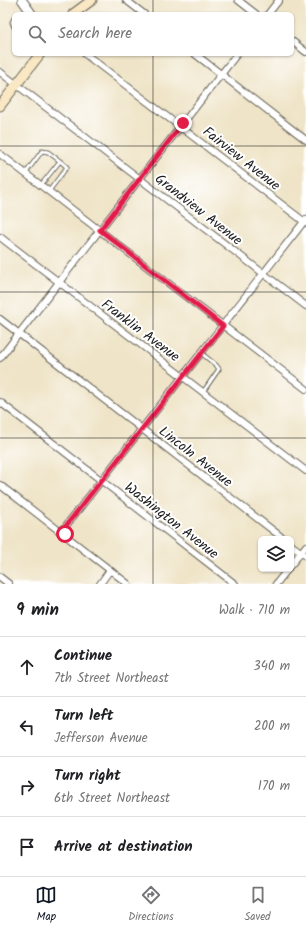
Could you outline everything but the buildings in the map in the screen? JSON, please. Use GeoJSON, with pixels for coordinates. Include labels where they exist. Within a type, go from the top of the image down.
{"type":"FeatureCollection","features":[{"type":"Feature","properties":{"kind":"main road"},"geometry":{"type":"LineString","coordinates":[[76,12],[92,0]]}},
{"type":"Feature","properties":{"kind":"main road"},"geometry":{"type":"LineString","coordinates":[[0,106],[39,56]]}},
{"type":"Feature","properties":{"kind":"street"},"geometry":{"type":"LineString","coordinates":[[22,0],[31,12]]}},
{"type":"Feature","properties":{"kind":"street"},"geometry":{"type":"LineString","coordinates":[[126,0],[141,12]]}},
{"type":"Feature","properties":{"kind":"street"},"geometry":{"type":"LineString","coordinates":[[270,12],[279,0]]}},
{"type":"Feature","properties":{"kind":"street"},"geometry":{"type":"LineString","coordinates":[[241,1],[254,12]]}},
{"type":"Feature","properties":{"kind":"street"},"geometry":{"type":"LineString","coordinates":[[294,43],[306,52]]}},
{"type":"Feature","properties":{"kind":"street","name":"Fairview Avenue"},"geometry":{"type":"LineString","coordinates":[[88,56],[305,222]]}},
{"type":"Feature","properties":{"kind":"street"},"geometry":{"type":"LineString","coordinates":[[198,56],[306,140]]}},
{"type":"Feature","properties":{"kind":"street"},"geometry":{"type":"LineString","coordinates":[[0,358],[235,56]]}},
{"type":"Feature","properties":{"kind":"street","name":"Grandview Avenue"},"geometry":{"type":"LineString","coordinates":[[0,72],[306,306]]}},
{"type":"Feature","properties":{"kind":"street"},"geometry":{"type":"LineString","coordinates":[[0,154],[306,389]]}},
{"type":"Feature","properties":{"kind":"street"},"geometry":{"type":"LineString","coordinates":[[61,532],[305,222]]}},
{"type":"Feature","properties":{"kind":"street","name":"Franklin Avenue"},"geometry":{"type":"LineString","coordinates":[[0,237],[306,471]]}},
{"type":"Feature","properties":{"kind":"street","name":"Lincoln Avenue"},"geometry":{"type":"LineString","coordinates":[[0,319],[280,536]]}},
{"type":"Feature","properties":{"kind":"street","name":"Washington Avenue"},"geometry":{"type":"LineString","coordinates":[[0,402],[235,584]]}},
{"type":"Feature","properties":{"kind":"street"},"geometry":{"type":"LineString","coordinates":[[0,485],[128,584]]}},
{"type":"Feature","properties":{"kind":"street"},"geometry":{"type":"LineString","coordinates":[[294,562],[303,554],[306,546]]}},
{"type":"Feature","properties":{"kind":"street"},"geometry":{"type":"LineString","coordinates":[[294,547],[303,554]]}},
{"type":"Feature","properties":{"kind":"street"},"geometry":{"type":"LineString","coordinates":[[100,584],[110,570]]}},
{"type":"Feature","properties":{"kind":"street"},"geometry":{"type":"LineString","coordinates":[[276,584],[286,572]]}},
{"type":"Feature","properties":{"kind":"street"},"geometry":{"type":"LineString","coordinates":[[0,577],[9,584]]}},
{"type":"Feature","properties":{"kind":"lane"},"geometry":{"type":"LineString","coordinates":[[25,174],[42,151],[48,152],[67,167],[49,191]]}},
{"type":"Feature","properties":{"kind":"lane"},"geometry":{"type":"LineString","coordinates":[[41,185],[60,161]]}},
{"type":"Feature","properties":{"kind":"lane"},"geometry":{"type":"LineString","coordinates":[[201,353],[216,365],[219,370],[203,393]]}},
{"type":"Feature","properties":{"kind":"route"},"geometry":{"type":"LineString","coordinates":[[65,534],[61,532],[223,326],[100,230],[183,123]]}}]}
